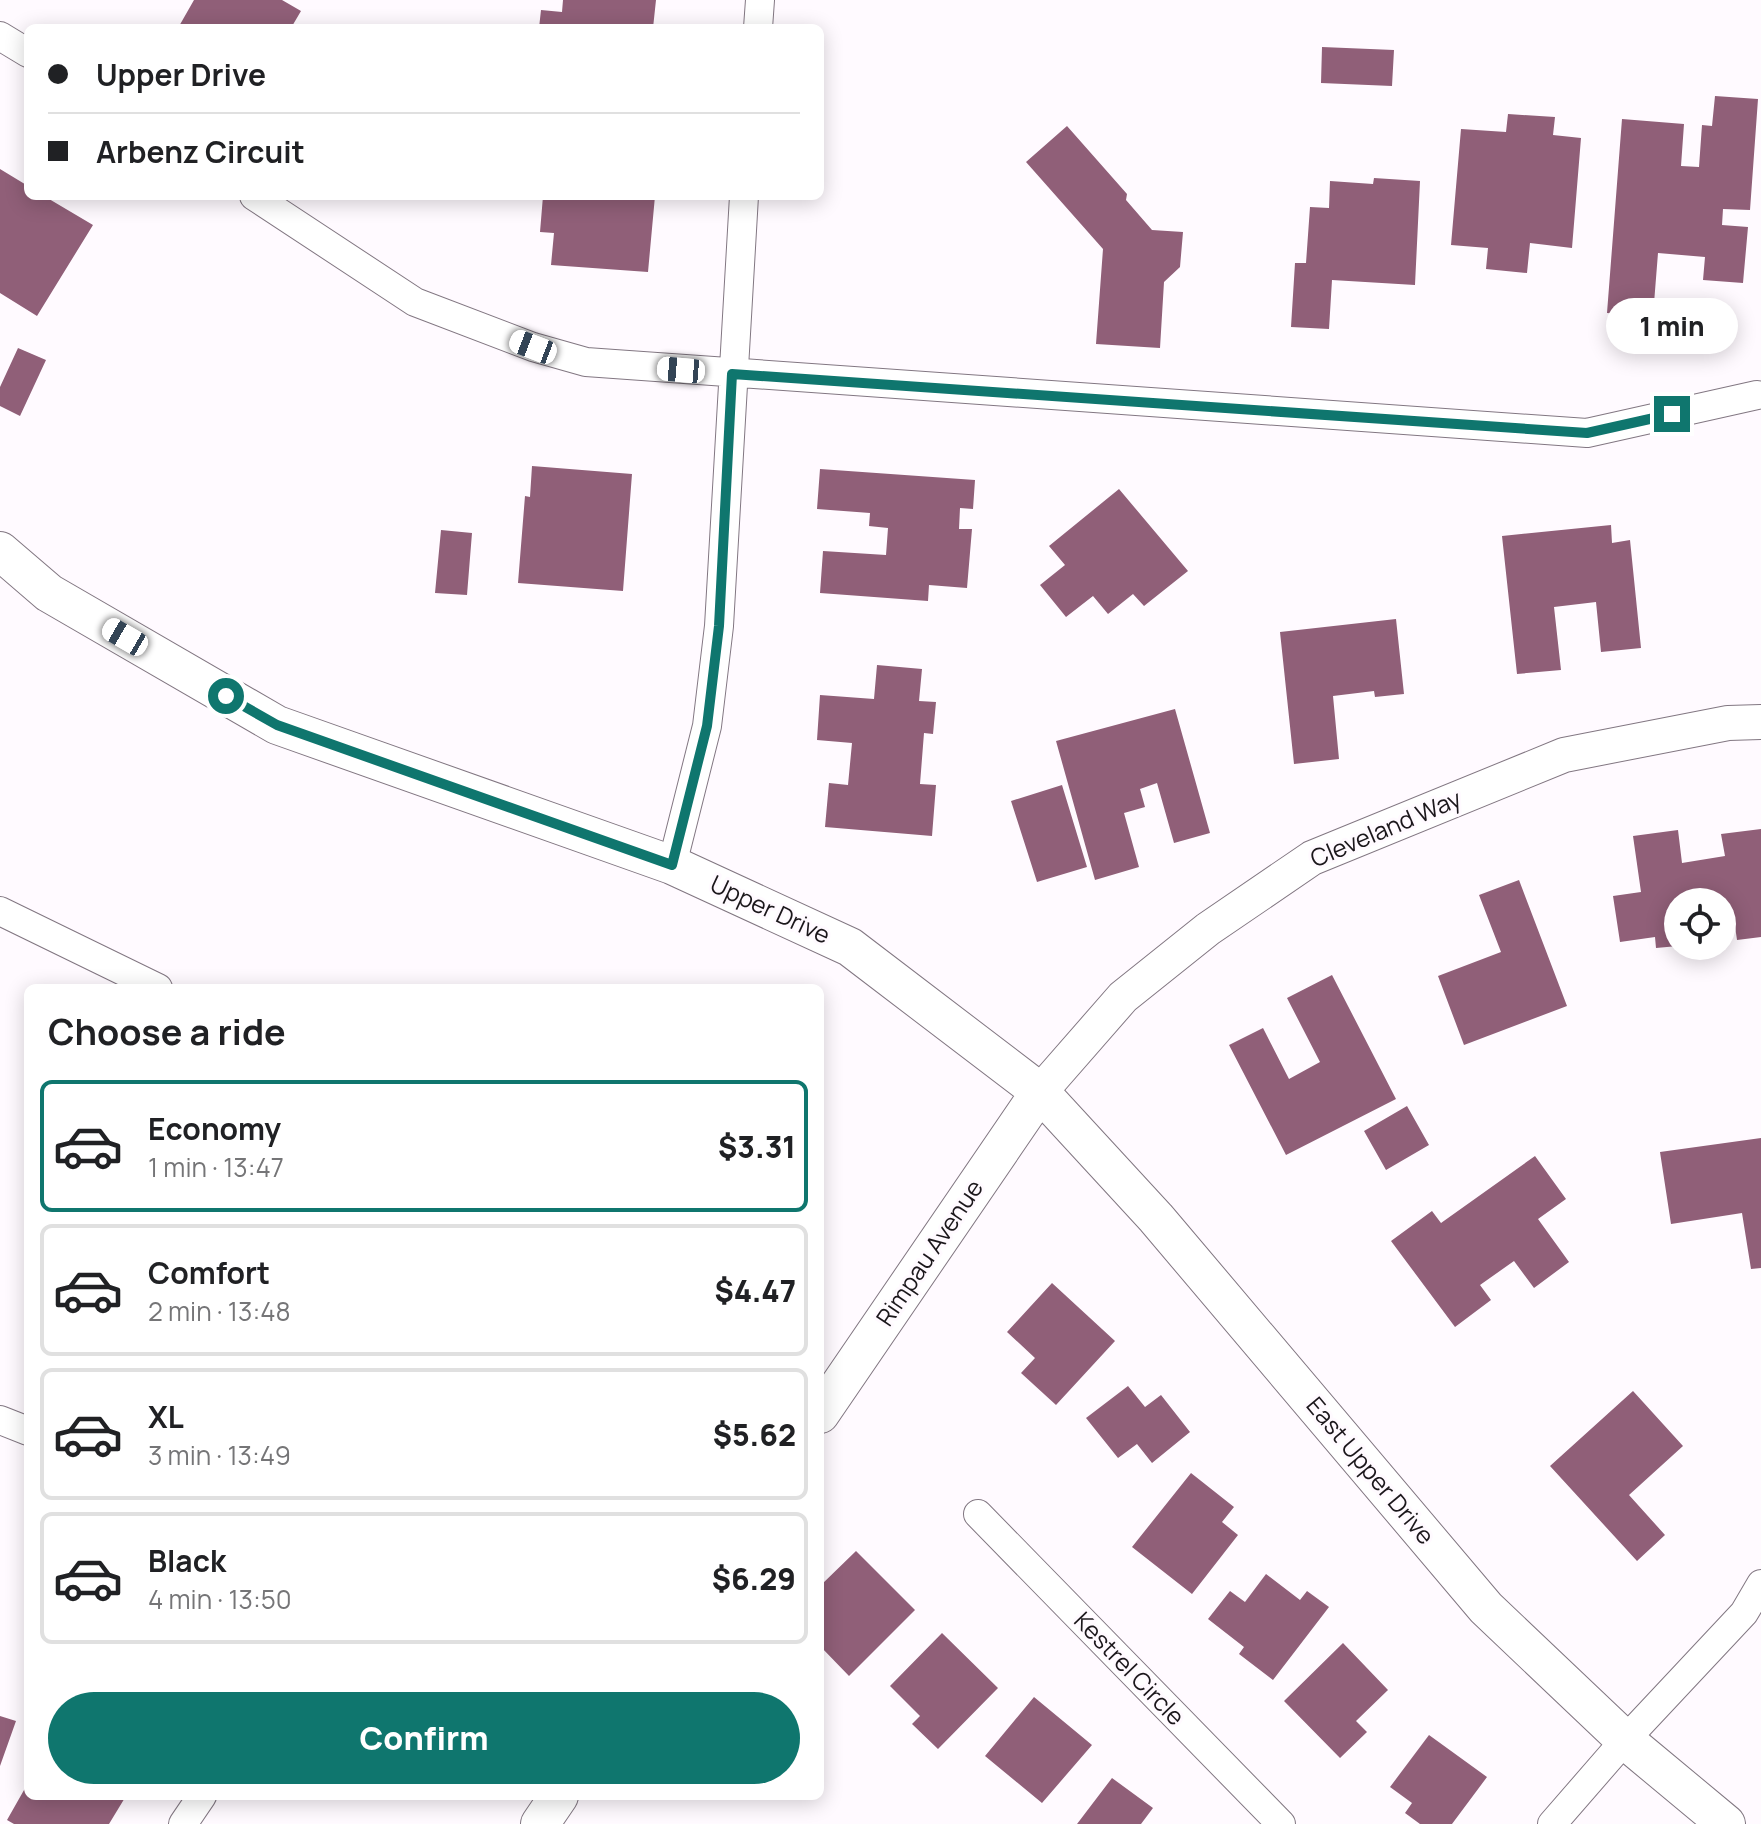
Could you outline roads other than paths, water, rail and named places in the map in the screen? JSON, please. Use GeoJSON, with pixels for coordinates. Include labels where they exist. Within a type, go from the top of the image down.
{"type":"FeatureCollection","features":[{"type":"Feature","properties":{"kind":"main road","name":"Upper Drive"},"geometry":{"type":"LineString","coordinates":[[0,551],[49,593],[277,725],[672,865],[850,947],[1040,1092]]}},
{"type":"Feature","properties":{"kind":"main road","name":"Rimpau Avenue"},"geometry":{"type":"LineString","coordinates":[[824,1408],[1040,1092]]}},
{"type":"Feature","properties":{"kind":"main road","name":"East Upper Drive"},"geometry":{"type":"LineString","coordinates":[[1040,1092],[1156,1218],[1486,1608],[1625,1740],[1726,1824]]}},
{"type":"Feature","properties":{"kind":"main road"},"geometry":{"type":"LineString","coordinates":[[540,1824],[556,1800]]}},
{"type":"Feature","properties":{"kind":"street"},"geometry":{"type":"LineString","coordinates":[[758,24],[760,0]]}},
{"type":"Feature","properties":{"kind":"street"},"geometry":{"type":"LineString","coordinates":[[0,36],[24,51]]}},
{"type":"Feature","properties":{"kind":"street"},"geometry":{"type":"LineString","coordinates":[[260,200],[415,302],[533,347],[586,362],[1587,433],[1757,395]]}},
{"type":"Feature","properties":{"kind":"street"},"geometry":{"type":"LineString","coordinates":[[672,865],[707,726],[719,626],[744,200]]}},
{"type":"Feature","properties":{"kind":"street","name":"Cleveland Way"},"geometry":{"type":"LineString","coordinates":[[1040,1092],[1123,997],[1208,929],[1312,858],[1564,755],[1728,723],[1761,722]]}},
{"type":"Feature","properties":{"kind":"street"},"geometry":{"type":"LineString","coordinates":[[0,911],[150,984]]}},
{"type":"Feature","properties":{"kind":"street"},"geometry":{"type":"LineString","coordinates":[[0,1420],[24,1429]]}},
{"type":"Feature","properties":{"kind":"street","name":"Kestrel Circle"},"geometry":{"type":"LineString","coordinates":[[978,1514],[1281,1824]]}},
{"type":"Feature","properties":{"kind":"street"},"geometry":{"type":"LineString","coordinates":[[1552,1824],[1625,1740],[1744,1613],[1761,1584]]}},
{"type":"Feature","properties":{"kind":"street"},"geometry":{"type":"LineString","coordinates":[[183,1824],[199,1800]]}}]}
